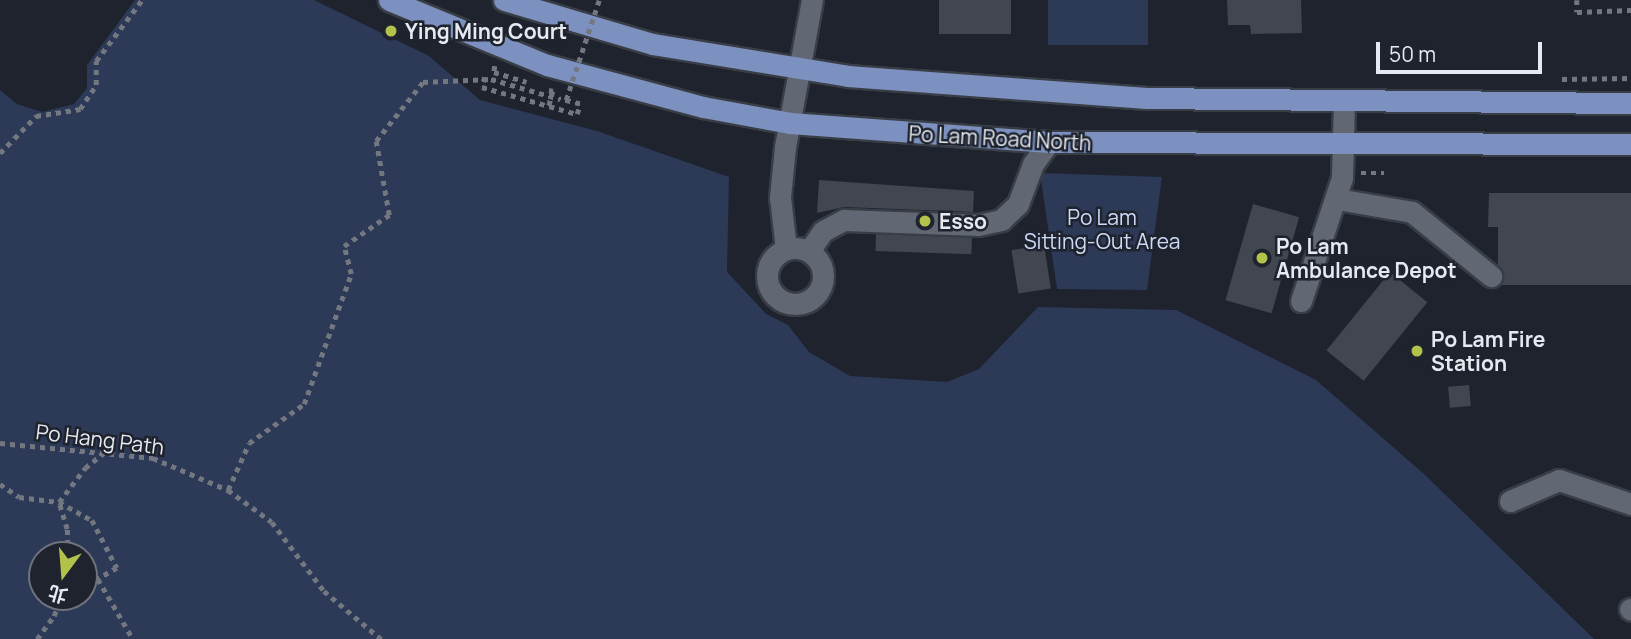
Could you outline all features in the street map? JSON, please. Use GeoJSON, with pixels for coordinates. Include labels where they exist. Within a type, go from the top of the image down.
{"type":"FeatureCollection","features":[{"type":"Feature","properties":{"kind":"main road","name":"Po Lam Road North"},"geometry":{"type":"LineString","coordinates":[[388,0],[547,65],[690,104],[790,123],[1049,142],[1631,144]]}},
{"type":"Feature","properties":{"kind":"main road"},"geometry":{"type":"LineString","coordinates":[[504,0],[653,44],[801,70],[1050,93],[1344,101],[1631,103]]}},
{"type":"Feature","properties":{"kind":"street"},"geometry":{"type":"LineString","coordinates":[[786,248],[780,197],[812,0]]}},
{"type":"Feature","properties":{"kind":"street"},"geometry":{"type":"LineString","coordinates":[[1301,301],[1337,199],[1344,101]]}},
{"type":"Feature","properties":{"kind":"street"},"geometry":{"type":"LineString","coordinates":[[810,251],[823,231],[844,220],[978,225],[1001,220],[1018,204],[1033,164],[1049,142]]}},
{"type":"Feature","properties":{"kind":"street"},"geometry":{"type":"LineString","coordinates":[[1337,199],[1412,212],[1491,276]]}},
{"type":"Feature","properties":{"kind":"street"},"geometry":{"type":"LineString","coordinates":[[786,248],[810,251],[821,266],[822,283],[805,302],[789,303],[773,294],[766,277],[771,260],[786,248]]}},
{"type":"Feature","properties":{"kind":"street"},"geometry":{"type":"LineString","coordinates":[[1510,501],[1559,480],[1631,504]]}},
{"type":"Feature","properties":{"kind":"path"},"geometry":{"type":"LineString","coordinates":[[0,153],[36,116],[80,109],[96,85],[96,61],[142,0]]}},
{"type":"Feature","properties":{"kind":"path"},"geometry":{"type":"LineString","coordinates":[[566,100],[599,0]]}},
{"type":"Feature","properties":{"kind":"path"},"geometry":{"type":"LineString","coordinates":[[1577,0],[1577,12],[1631,10]]}},
{"type":"Feature","properties":{"kind":"path"},"geometry":{"type":"LineString","coordinates":[[499,73],[553,91],[549,106]]}},
{"type":"Feature","properties":{"kind":"path"},"geometry":{"type":"LineString","coordinates":[[228,490],[249,443],[304,404],[351,274],[344,246],[389,215],[376,141],[423,82],[433,84],[485,77],[580,104],[577,114],[482,87],[485,77]]}},
{"type":"Feature","properties":{"kind":"path","name":"Po Hang Path"},"geometry":{"type":"LineString","coordinates":[[0,443],[105,451],[170,464],[228,490],[272,522],[324,592],[381,639]]}},
{"type":"Feature","properties":{"kind":"path"},"geometry":{"type":"LineString","coordinates":[[59,502],[85,468],[105,451]]}},
{"type":"Feature","properties":{"kind":"path"},"geometry":{"type":"LineString","coordinates":[[0,484],[19,497],[59,502],[92,520],[111,549],[117,568],[98,579],[132,639]]}},
{"type":"Feature","properties":{"kind":"path"},"geometry":{"type":"LineString","coordinates":[[59,502],[67,541]]}},
{"type":"Feature","properties":{"kind":"path"},"geometry":{"type":"LineString","coordinates":[[37,639],[56,611]]}},
{"type":"Feature","properties":{"kind":"green space"},"geometry":{"type":"Polygon","coordinates":[[[135,0],[314,0],[429,56],[480,100],[597,131],[729,177],[727,272],[766,314],[788,325],[809,352],[850,376],[947,382],[979,369],[1038,307],[1176,310],[1316,380],[1424,474],[1594,639],[0,639],[0,90],[17,104],[42,112],[74,104],[87,88],[87,65],[135,0]]]}},
{"type":"Feature","properties":{"kind":"green space"},"geometry":{"type":"Polygon","coordinates":[[[1048,0],[1148,0],[1148,45],[1048,45],[1048,0]]]}},
{"type":"Feature","properties":{"kind":"green space","name":"Po Lam Sitting-Out Area"},"geometry":{"type":"Polygon","coordinates":[[[1040,173],[1162,177],[1147,290],[1057,289],[1040,173]]]}},
{"type":"Feature","properties":{"kind":"building"},"geometry":{"type":"Polygon","coordinates":[[[939,0],[1011,0],[1011,34],[939,34],[939,0]]]}},
{"type":"Feature","properties":{"kind":"building"},"geometry":{"type":"Polygon","coordinates":[[[1227,0],[1301,0],[1302,33],[1251,34],[1250,25],[1228,25],[1227,0]]]}},
{"type":"Feature","properties":{"kind":"building"},"geometry":{"type":"Polygon","coordinates":[[[819,180],[974,191],[973,212],[844,207],[817,213],[819,180]]]}},
{"type":"Feature","properties":{"kind":"building"},"geometry":{"type":"Polygon","coordinates":[[[1489,193],[1631,193],[1631,285],[1501,285],[1504,277],[1498,265],[1498,227],[1488,227],[1489,193]]]}},
{"type":"Feature","properties":{"kind":"building","name":"Po Lam Ambulance Depot"},"geometry":{"type":"Polygon","coordinates":[[[1253,204],[1299,217],[1272,313],[1225,300],[1253,204]]]}},
{"type":"Feature","properties":{"kind":"building"},"geometry":{"type":"Polygon","coordinates":[[[876,234],[972,237],[971,254],[875,251],[876,234]]]}},
{"type":"Feature","properties":{"kind":"building"},"geometry":{"type":"Polygon","coordinates":[[[1044,245],[1051,288],[1018,294],[1011,250],[1044,245]]]}},
{"type":"Feature","properties":{"kind":"building","name":"Po Lam Fire Station"},"geometry":{"type":"Polygon","coordinates":[[[1390,272],[1427,302],[1364,381],[1326,350],[1390,272]]]}},
{"type":"Feature","properties":{"kind":"building"},"geometry":{"type":"Polygon","coordinates":[[[1469,385],[1471,406],[1450,408],[1448,387],[1469,385]]]}},
{"type":"Feature","properties":{"kind":"place","name":"Ying Ming Court"},"geometry":{"type":"Point","coordinates":[391,31]}},
{"type":"Feature","properties":{"kind":"place","name":"Esso"},"geometry":{"type":"Point","coordinates":[925,221]}},
{"type":"Feature","properties":{"kind":"place","name":"Po Lam Ambulance Depot"},"geometry":{"type":"Point","coordinates":[1262,258]}},
{"type":"Feature","properties":{"kind":"place","name":"Po Lam Fire Station"},"geometry":{"type":"Point","coordinates":[1417,351]}}]}
